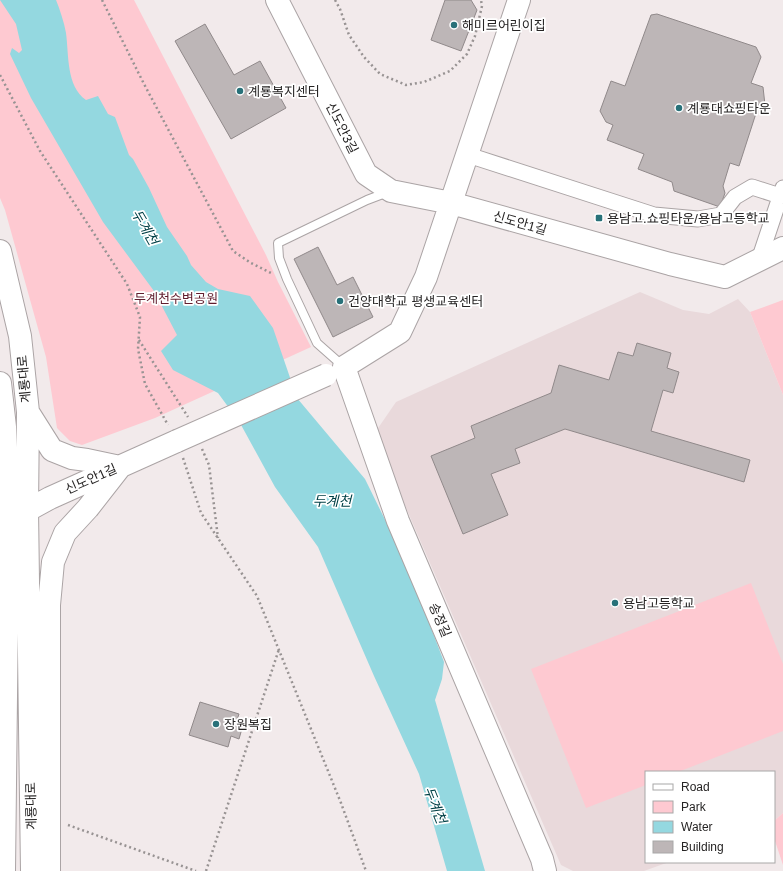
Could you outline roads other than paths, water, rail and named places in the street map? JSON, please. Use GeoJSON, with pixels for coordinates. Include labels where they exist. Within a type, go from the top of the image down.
{"type":"FeatureCollection","features":[{"type":"Feature","properties":{"kind":"street","name":"신도안3길"},"geometry":{"type":"LineString","coordinates":[[277,0],[366,174],[391,191],[451,203]]}},
{"type":"Feature","properties":{"kind":"street"},"geometry":{"type":"LineString","coordinates":[[335,371],[400,332],[426,277],[519,0]]}},
{"type":"Feature","properties":{"kind":"street"},"geometry":{"type":"LineString","coordinates":[[468,155],[654,214],[698,219],[721,214],[735,197],[752,187],[782,192],[759,260]]}},
{"type":"Feature","properties":{"kind":"street","name":"신도안1길"},"geometry":{"type":"LineString","coordinates":[[451,203],[670,264],[725,277],[783,248]]}},
{"type":"Feature","properties":{"kind":"street","name":"계룡대로"},"geometry":{"type":"LineString","coordinates":[[0,250],[20,336],[28,412],[27,509],[32,871]]}},
{"type":"Feature","properties":{"kind":"street","name":"신도안1길"},"geometry":{"type":"LineString","coordinates":[[8,522],[27,509],[50,498],[335,371]]}},
{"type":"Feature","properties":{"kind":"street","name":"송정길"},"geometry":{"type":"LineString","coordinates":[[335,371],[542,859],[545,871]]}},
{"type":"Feature","properties":{"kind":"street","name":"계룡대로"},"geometry":{"type":"LineString","coordinates":[[0,383],[5,427],[8,522],[4,871]]}},
{"type":"Feature","properties":{"kind":"street"},"geometry":{"type":"LineString","coordinates":[[28,412],[52,450],[72,458],[120,467],[88,508],[65,533],[53,562],[50,605],[49,871]]}},
{"type":"Feature","properties":{"kind":"lane"},"geometry":{"type":"LineString","coordinates":[[335,371],[317,343],[287,279],[279,258],[278,243],[367,200],[391,191]]}},
{"type":"Feature","properties":{"kind":"water","name":"두계천"},"geometry":{"type":"Polygon","coordinates":[[[0,0],[56,0],[66,33],[68,60],[75,87],[86,100],[98,96],[108,114],[115,117],[129,155],[133,159],[149,188],[167,227],[187,256],[191,265],[206,282],[218,289],[250,296],[273,328],[297,398],[365,479],[411,575],[444,662],[442,679],[435,700],[485,871],[447,871],[419,774],[374,676],[318,547],[275,487],[240,423],[218,393],[173,370],[161,351],[177,335],[154,291],[103,222],[31,98],[10,54],[12,48],[19,53],[22,50],[16,24],[0,0]]]}},
{"type":"Feature","properties":{"kind":"place","name":"해미르어린이집"},"geometry":{"type":"Point","coordinates":[454,25]}},
{"type":"Feature","properties":{"kind":"place","name":"계룡복지센터"},"geometry":{"type":"Point","coordinates":[240,91]}},
{"type":"Feature","properties":{"kind":"place","name":"계룡대쇼핑타운"},"geometry":{"type":"Point","coordinates":[679,108]}},
{"type":"Feature","properties":{"kind":"place","name":"용남고.쇼핑타운/용남고등학교"},"geometry":{"type":"Point","coordinates":[599,218]}},
{"type":"Feature","properties":{"kind":"place","name":"건양대학교 평생교육센터"},"geometry":{"type":"Point","coordinates":[340,301]}},
{"type":"Feature","properties":{"kind":"place","name":"용남고등학교"},"geometry":{"type":"Point","coordinates":[615,603]}},
{"type":"Feature","properties":{"kind":"place","name":"장원복집"},"geometry":{"type":"Point","coordinates":[216,724]}},
{"type":"Feature","properties":{"kind":"park label","name":"두계천수변공원"},"geometry":{"type":"Point","coordinates":[176,298]}}]}
